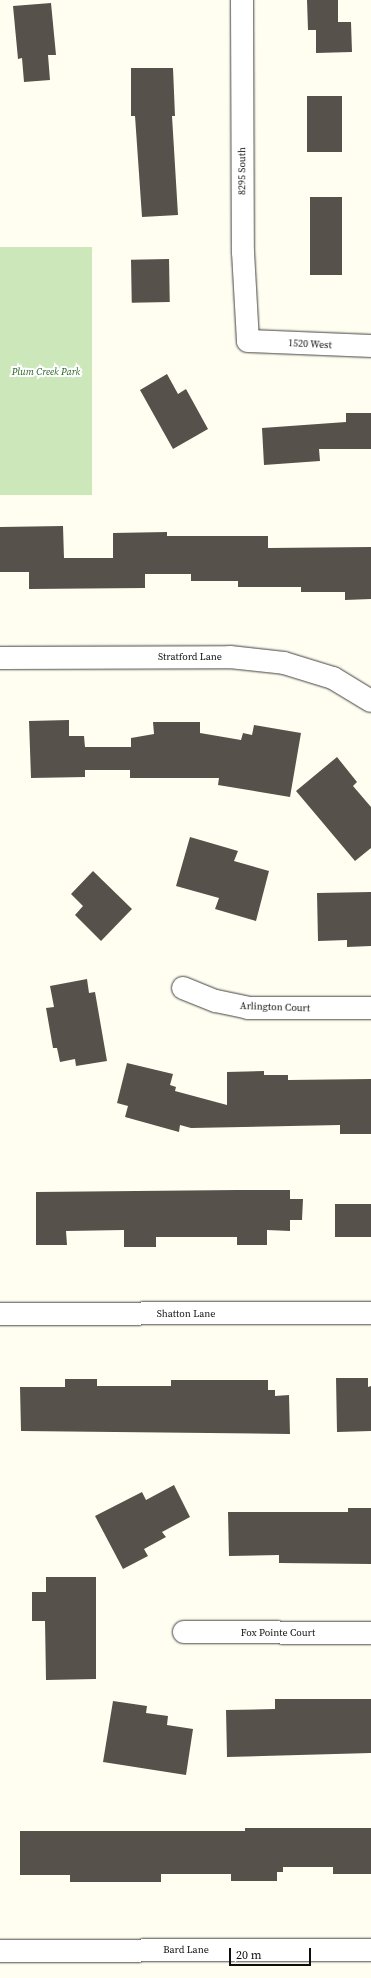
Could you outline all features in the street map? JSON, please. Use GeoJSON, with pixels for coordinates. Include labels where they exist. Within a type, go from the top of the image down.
{"type":"FeatureCollection","features":[{"type":"Feature","properties":{"kind":"street","name":"8295 South"},"geometry":{"type":"LineString","coordinates":[[242,0],[243,252],[248,341]]}},
{"type":"Feature","properties":{"kind":"street","name":"1520 West"},"geometry":{"type":"LineString","coordinates":[[248,341],[371,346]]}},
{"type":"Feature","properties":{"kind":"street","name":"Stratford Lane"},"geometry":{"type":"LineString","coordinates":[[0,658],[246,658],[284,663],[333,678],[371,701]]}},
{"type":"Feature","properties":{"kind":"street","name":"Arlington Court"},"geometry":{"type":"LineString","coordinates":[[183,988],[216,1001],[248,1008],[371,1008]]}},
{"type":"Feature","properties":{"kind":"street","name":"Shatton Lane"},"geometry":{"type":"LineString","coordinates":[[0,1314],[371,1313]]}},
{"type":"Feature","properties":{"kind":"street","name":"Fox Pointe Court"},"geometry":{"type":"LineString","coordinates":[[184,1632],[371,1633]]}},
{"type":"Feature","properties":{"kind":"street","name":"Bard Lane"},"geometry":{"type":"LineString","coordinates":[[0,1951],[371,1950]]}},
{"type":"Feature","properties":{"kind":"green space","name":"Plum Creek Park"},"geometry":{"type":"Polygon","coordinates":[[[0,247],[92,247],[92,495],[0,495],[0,247]]]}},
{"type":"Feature","properties":{"kind":"building"},"geometry":{"type":"Polygon","coordinates":[[[307,0],[338,0],[338,22],[351,22],[352,52],[316,53],[316,30],[308,30],[307,0]]]}},
{"type":"Feature","properties":{"kind":"building"},"geometry":{"type":"Polygon","coordinates":[[[51,3],[56,55],[48,55],[50,80],[24,82],[22,58],[18,59],[13,6],[51,3]]]}},
{"type":"Feature","properties":{"kind":"building"},"geometry":{"type":"Polygon","coordinates":[[[131,68],[173,68],[175,116],[172,116],[178,215],[142,217],[135,116],[131,116],[131,68]]]}},
{"type":"Feature","properties":{"kind":"building"},"geometry":{"type":"Polygon","coordinates":[[[307,96],[342,96],[342,152],[307,152],[307,96]]]}},
{"type":"Feature","properties":{"kind":"building"},"geometry":{"type":"Polygon","coordinates":[[[310,197],[342,197],[342,275],[310,275],[310,197]]]}},
{"type":"Feature","properties":{"kind":"building"},"geometry":{"type":"Polygon","coordinates":[[[169,259],[170,302],[132,303],[131,260],[169,259]]]}},
{"type":"Feature","properties":{"kind":"building"},"geometry":{"type":"Polygon","coordinates":[[[167,374],[178,394],[186,389],[208,429],[173,449],[140,390],[167,374]]]}},
{"type":"Feature","properties":{"kind":"building"},"geometry":{"type":"Polygon","coordinates":[[[346,413],[371,413],[371,449],[319,449],[320,461],[264,465],[262,428],[346,422],[346,413]]]}},
{"type":"Feature","properties":{"kind":"building"},"geometry":{"type":"Polygon","coordinates":[[[63,526],[64,558],[113,558],[113,533],[167,532],[167,536],[268,536],[268,548],[371,547],[371,599],[345,600],[345,592],[301,592],[301,587],[238,587],[238,581],[191,581],[191,574],[145,574],[145,588],[29,589],[29,572],[0,572],[0,527],[63,526]]]}},
{"type":"Feature","properties":{"kind":"building"},"geometry":{"type":"Polygon","coordinates":[[[69,720],[69,736],[84,736],[85,747],[131,747],[131,738],[154,734],[153,722],[200,722],[200,733],[241,740],[243,733],[252,735],[254,725],[301,733],[290,797],[218,785],[219,778],[130,778],[130,770],[85,770],[85,777],[31,778],[29,721],[69,720]]]}},
{"type":"Feature","properties":{"kind":"building"},"geometry":{"type":"Polygon","coordinates":[[[337,757],[357,782],[353,786],[371,807],[371,848],[355,861],[296,791],[337,757]]]}},
{"type":"Feature","properties":{"kind":"building"},"geometry":{"type":"Polygon","coordinates":[[[190,837],[238,851],[234,861],[269,871],[256,921],[215,909],[219,898],[176,886],[190,837]]]}},
{"type":"Feature","properties":{"kind":"building"},"geometry":{"type":"Polygon","coordinates":[[[93,871],[132,909],[101,941],[75,915],[83,906],[71,894],[93,871]]]}},
{"type":"Feature","properties":{"kind":"building"},"geometry":{"type":"Polygon","coordinates":[[[371,892],[371,946],[347,947],[347,940],[318,941],[317,893],[371,892]]]}},
{"type":"Feature","properties":{"kind":"building"},"geometry":{"type":"Polygon","coordinates":[[[87,979],[89,993],[95,992],[107,1061],[76,1066],[75,1059],[60,1062],[57,1048],[53,1048],[46,1008],[54,1007],[50,986],[87,979]]]}},
{"type":"Feature","properties":{"kind":"building"},"geometry":{"type":"Polygon","coordinates":[[[127,1063],[173,1074],[170,1085],[176,1087],[175,1091],[227,1105],[227,1072],[264,1071],[264,1075],[288,1075],[288,1080],[371,1079],[371,1134],[340,1134],[340,1125],[191,1128],[180,1125],[179,1132],[125,1117],[128,1106],[117,1103],[127,1063]]]}},
{"type":"Feature","properties":{"kind":"building"},"geometry":{"type":"Polygon","coordinates":[[[290,1190],[290,1199],[303,1199],[302,1220],[290,1220],[290,1231],[267,1230],[267,1245],[237,1245],[237,1237],[156,1237],[156,1247],[124,1247],[124,1230],[66,1231],[67,1245],[36,1245],[36,1192],[290,1190]]]}},
{"type":"Feature","properties":{"kind":"building"},"geometry":{"type":"Polygon","coordinates":[[[335,1204],[371,1204],[371,1237],[335,1237],[335,1204]]]}},
{"type":"Feature","properties":{"kind":"building"},"geometry":{"type":"Polygon","coordinates":[[[336,1378],[368,1378],[368,1387],[371,1386],[371,1431],[337,1432],[336,1378]]]}},
{"type":"Feature","properties":{"kind":"building"},"geometry":{"type":"Polygon","coordinates":[[[65,1379],[97,1379],[97,1386],[171,1386],[171,1380],[268,1380],[268,1390],[275,1390],[275,1396],[289,1395],[290,1434],[21,1431],[20,1387],[65,1387],[65,1379]]]}},
{"type":"Feature","properties":{"kind":"building"},"geometry":{"type":"Polygon","coordinates":[[[174,1485],[190,1517],[162,1532],[166,1537],[144,1549],[148,1556],[123,1569],[95,1516],[142,1492],[146,1500],[174,1485]]]}},
{"type":"Feature","properties":{"kind":"building"},"geometry":{"type":"Polygon","coordinates":[[[348,1508],[371,1508],[371,1564],[279,1563],[279,1555],[229,1556],[228,1512],[348,1512],[348,1508]]]}},
{"type":"Feature","properties":{"kind":"building"},"geometry":{"type":"Polygon","coordinates":[[[46,1577],[96,1577],[96,1679],[46,1680],[45,1621],[32,1621],[32,1592],[46,1592],[46,1577]]]}},
{"type":"Feature","properties":{"kind":"building"},"geometry":{"type":"Polygon","coordinates":[[[275,1699],[371,1699],[371,1753],[227,1757],[226,1710],[275,1709],[275,1699]]]}},
{"type":"Feature","properties":{"kind":"building"},"geometry":{"type":"Polygon","coordinates":[[[113,1701],[147,1706],[146,1713],[168,1716],[167,1725],[193,1729],[186,1775],[103,1762],[113,1701]]]}},
{"type":"Feature","properties":{"kind":"building"},"geometry":{"type":"Polygon","coordinates":[[[245,1828],[371,1828],[371,1874],[333,1874],[333,1867],[283,1867],[283,1872],[277,1872],[277,1881],[231,1881],[231,1874],[161,1874],[161,1882],[70,1882],[70,1875],[20,1875],[20,1831],[245,1831],[245,1828]]]}}]}
